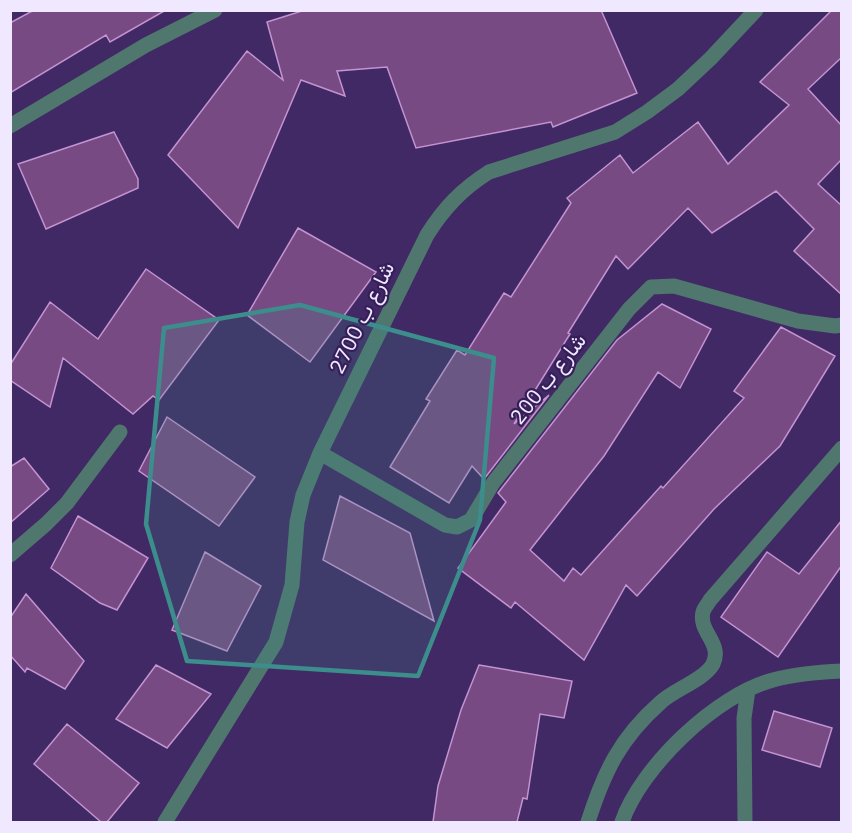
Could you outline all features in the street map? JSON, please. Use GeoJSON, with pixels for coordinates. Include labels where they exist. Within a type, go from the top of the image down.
{"type":"FeatureCollection","features":[{"type":"Feature","properties":{"kind":"street"},"geometry":{"type":"LineString","coordinates":[[10,126],[146,45],[215,10]]}},
{"type":"Feature","properties":{"kind":"street","name":"شارع ب 2700"},"geometry":{"type":"LineString","coordinates":[[165,822],[276,642],[292,585],[297,522],[303,495],[320,453],[427,235],[441,213],[455,197],[489,172],[615,132],[631,122],[678,89],[756,10]]}},
{"type":"Feature","properties":{"kind":"street","name":"شارع ب 200"},"geometry":{"type":"LineString","coordinates":[[320,453],[445,525],[457,527],[471,520],[493,483],[629,309],[651,287],[674,286],[798,321],[842,325]]}},
{"type":"Feature","properties":{"kind":"street"},"geometry":{"type":"LineString","coordinates":[[10,555],[46,524],[67,502],[120,432]]}},
{"type":"Feature","properties":{"kind":"street"},"geometry":{"type":"LineString","coordinates":[[588,822],[605,774],[629,734],[662,700],[712,666],[716,653],[713,640],[704,628],[703,613],[710,600],[842,448]]}},
{"type":"Feature","properties":{"kind":"street"},"geometry":{"type":"LineString","coordinates":[[622,822],[641,785],[665,755],[712,711],[748,690],[771,680],[842,671]]}},
{"type":"Feature","properties":{"kind":"street"},"geometry":{"type":"LineString","coordinates":[[745,822],[744,718],[748,690]]}},
{"type":"Feature","properties":{"kind":"highlighted area"},"geometry":{"type":"Polygon","coordinates":[[[300,305],[494,358],[480,520],[418,676],[187,661],[146,524],[164,328],[300,305]]]}},
{"type":"Feature","properties":{"kind":"building"},"geometry":{"type":"Polygon","coordinates":[[[34,10],[166,10],[110,42],[106,35],[10,93],[10,23],[34,10]]]}},
{"type":"Feature","properties":{"kind":"building"},"geometry":{"type":"Polygon","coordinates":[[[305,10],[601,10],[637,93],[553,127],[551,122],[416,148],[387,67],[337,71],[345,96],[301,80],[238,228],[168,155],[247,51],[283,80],[267,22],[305,10]]]}},
{"type":"Feature","properties":{"kind":"building"},"geometry":{"type":"Polygon","coordinates":[[[832,10],[842,10],[842,57],[808,89],[842,126],[842,159],[818,184],[842,206],[842,295],[794,251],[814,229],[776,191],[712,233],[688,208],[628,269],[616,256],[514,424],[549,395],[484,479],[472,466],[449,503],[390,467],[430,401],[426,399],[457,350],[465,355],[504,293],[511,297],[571,203],[567,198],[620,155],[633,173],[698,122],[728,164],[789,105],[760,82],[832,10]]]}},
{"type":"Feature","properties":{"kind":"building"},"geometry":{"type":"Polygon","coordinates":[[[114,132],[138,179],[138,188],[46,229],[18,164],[114,132]]]}},
{"type":"Feature","properties":{"kind":"building"},"geometry":{"type":"Polygon","coordinates":[[[298,228],[376,272],[310,362],[247,315],[298,228]]]}},
{"type":"Feature","properties":{"kind":"building"},"geometry":{"type":"Polygon","coordinates":[[[146,269],[219,320],[159,400],[153,396],[133,414],[63,358],[50,407],[10,380],[10,365],[50,302],[98,339],[146,269]]]}},
{"type":"Feature","properties":{"kind":"building"},"geometry":{"type":"Polygon","coordinates":[[[662,304],[711,329],[680,388],[658,372],[604,456],[530,550],[564,581],[573,568],[581,575],[744,398],[734,391],[781,327],[835,356],[780,446],[714,509],[637,596],[626,585],[584,660],[515,602],[511,608],[458,568],[506,502],[498,493],[501,489],[617,340],[662,304]]]}},
{"type":"Feature","properties":{"kind":"building"},"geometry":{"type":"Polygon","coordinates":[[[167,417],[255,477],[219,526],[139,471],[167,417]]]}},
{"type":"Feature","properties":{"kind":"building"},"geometry":{"type":"Polygon","coordinates":[[[24,458],[49,489],[10,523],[10,467],[24,458]]]}},
{"type":"Feature","properties":{"kind":"building"},"geometry":{"type":"Polygon","coordinates":[[[340,496],[410,533],[434,621],[323,560],[340,496]]]}},
{"type":"Feature","properties":{"kind":"building"},"geometry":{"type":"Polygon","coordinates":[[[78,516],[148,558],[117,610],[100,603],[51,568],[78,516]]]}},
{"type":"Feature","properties":{"kind":"building"},"geometry":{"type":"Polygon","coordinates":[[[842,520],[842,565],[778,657],[721,617],[767,552],[799,574],[842,520]]]}},
{"type":"Feature","properties":{"kind":"building"},"geometry":{"type":"Polygon","coordinates":[[[205,552],[261,586],[227,651],[172,630],[205,552]]]}},
{"type":"Feature","properties":{"kind":"building"},"geometry":{"type":"Polygon","coordinates":[[[26,594],[84,661],[65,689],[27,668],[25,672],[10,655],[10,618],[26,594]]]}},
{"type":"Feature","properties":{"kind":"building"},"geometry":{"type":"Polygon","coordinates":[[[156,665],[211,694],[167,748],[116,719],[156,665]]]}},
{"type":"Feature","properties":{"kind":"building"},"geometry":{"type":"Polygon","coordinates":[[[479,665],[572,681],[564,718],[540,714],[527,799],[523,798],[517,822],[433,822],[438,786],[461,710],[479,665]]]}},
{"type":"Feature","properties":{"kind":"building"},"geometry":{"type":"Polygon","coordinates":[[[774,711],[832,728],[820,767],[762,750],[774,711]]]}},
{"type":"Feature","properties":{"kind":"building"},"geometry":{"type":"Polygon","coordinates":[[[67,724],[139,783],[107,822],[101,822],[34,764],[67,724]]]}}]}
